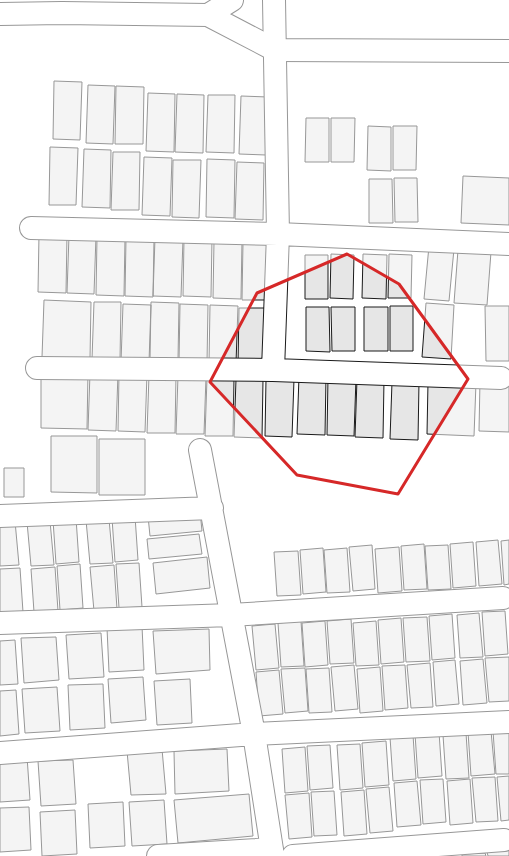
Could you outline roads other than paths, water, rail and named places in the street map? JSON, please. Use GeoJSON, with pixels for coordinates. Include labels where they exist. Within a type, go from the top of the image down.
{"type":"FeatureCollection","features":[{"type":"Feature","properties":{"kind":"street"},"geometry":{"type":"LineString","coordinates":[[208,15],[232,0]]}},
{"type":"Feature","properties":{"kind":"street"},"geometry":{"type":"LineString","coordinates":[[273,370],[278,234],[274,0]]}},
{"type":"Feature","properties":{"kind":"street"},"geometry":{"type":"LineString","coordinates":[[0,14],[62,6],[208,15],[275,50],[509,51]]}},
{"type":"Feature","properties":{"kind":"street"},"geometry":{"type":"LineString","coordinates":[[31,228],[278,234],[509,244]]}},
{"type":"Feature","properties":{"kind":"street"},"geometry":{"type":"LineString","coordinates":[[37,368],[273,370],[501,378]]}},
{"type":"Feature","properties":{"kind":"street"},"geometry":{"type":"LineString","coordinates":[[158,856],[272,852],[254,734],[200,450]]}},
{"type":"Feature","properties":{"kind":"street"},"geometry":{"type":"LineString","coordinates":[[0,516],[212,508]]}},
{"type":"Feature","properties":{"kind":"street"},"geometry":{"type":"LineString","coordinates":[[0,623],[231,615],[503,598]]}},
{"type":"Feature","properties":{"kind":"street"},"geometry":{"type":"LineString","coordinates":[[0,753],[254,734],[509,722]]}},
{"type":"Feature","properties":{"kind":"street"},"geometry":{"type":"LineString","coordinates":[[293,856],[504,840]]}}]}
